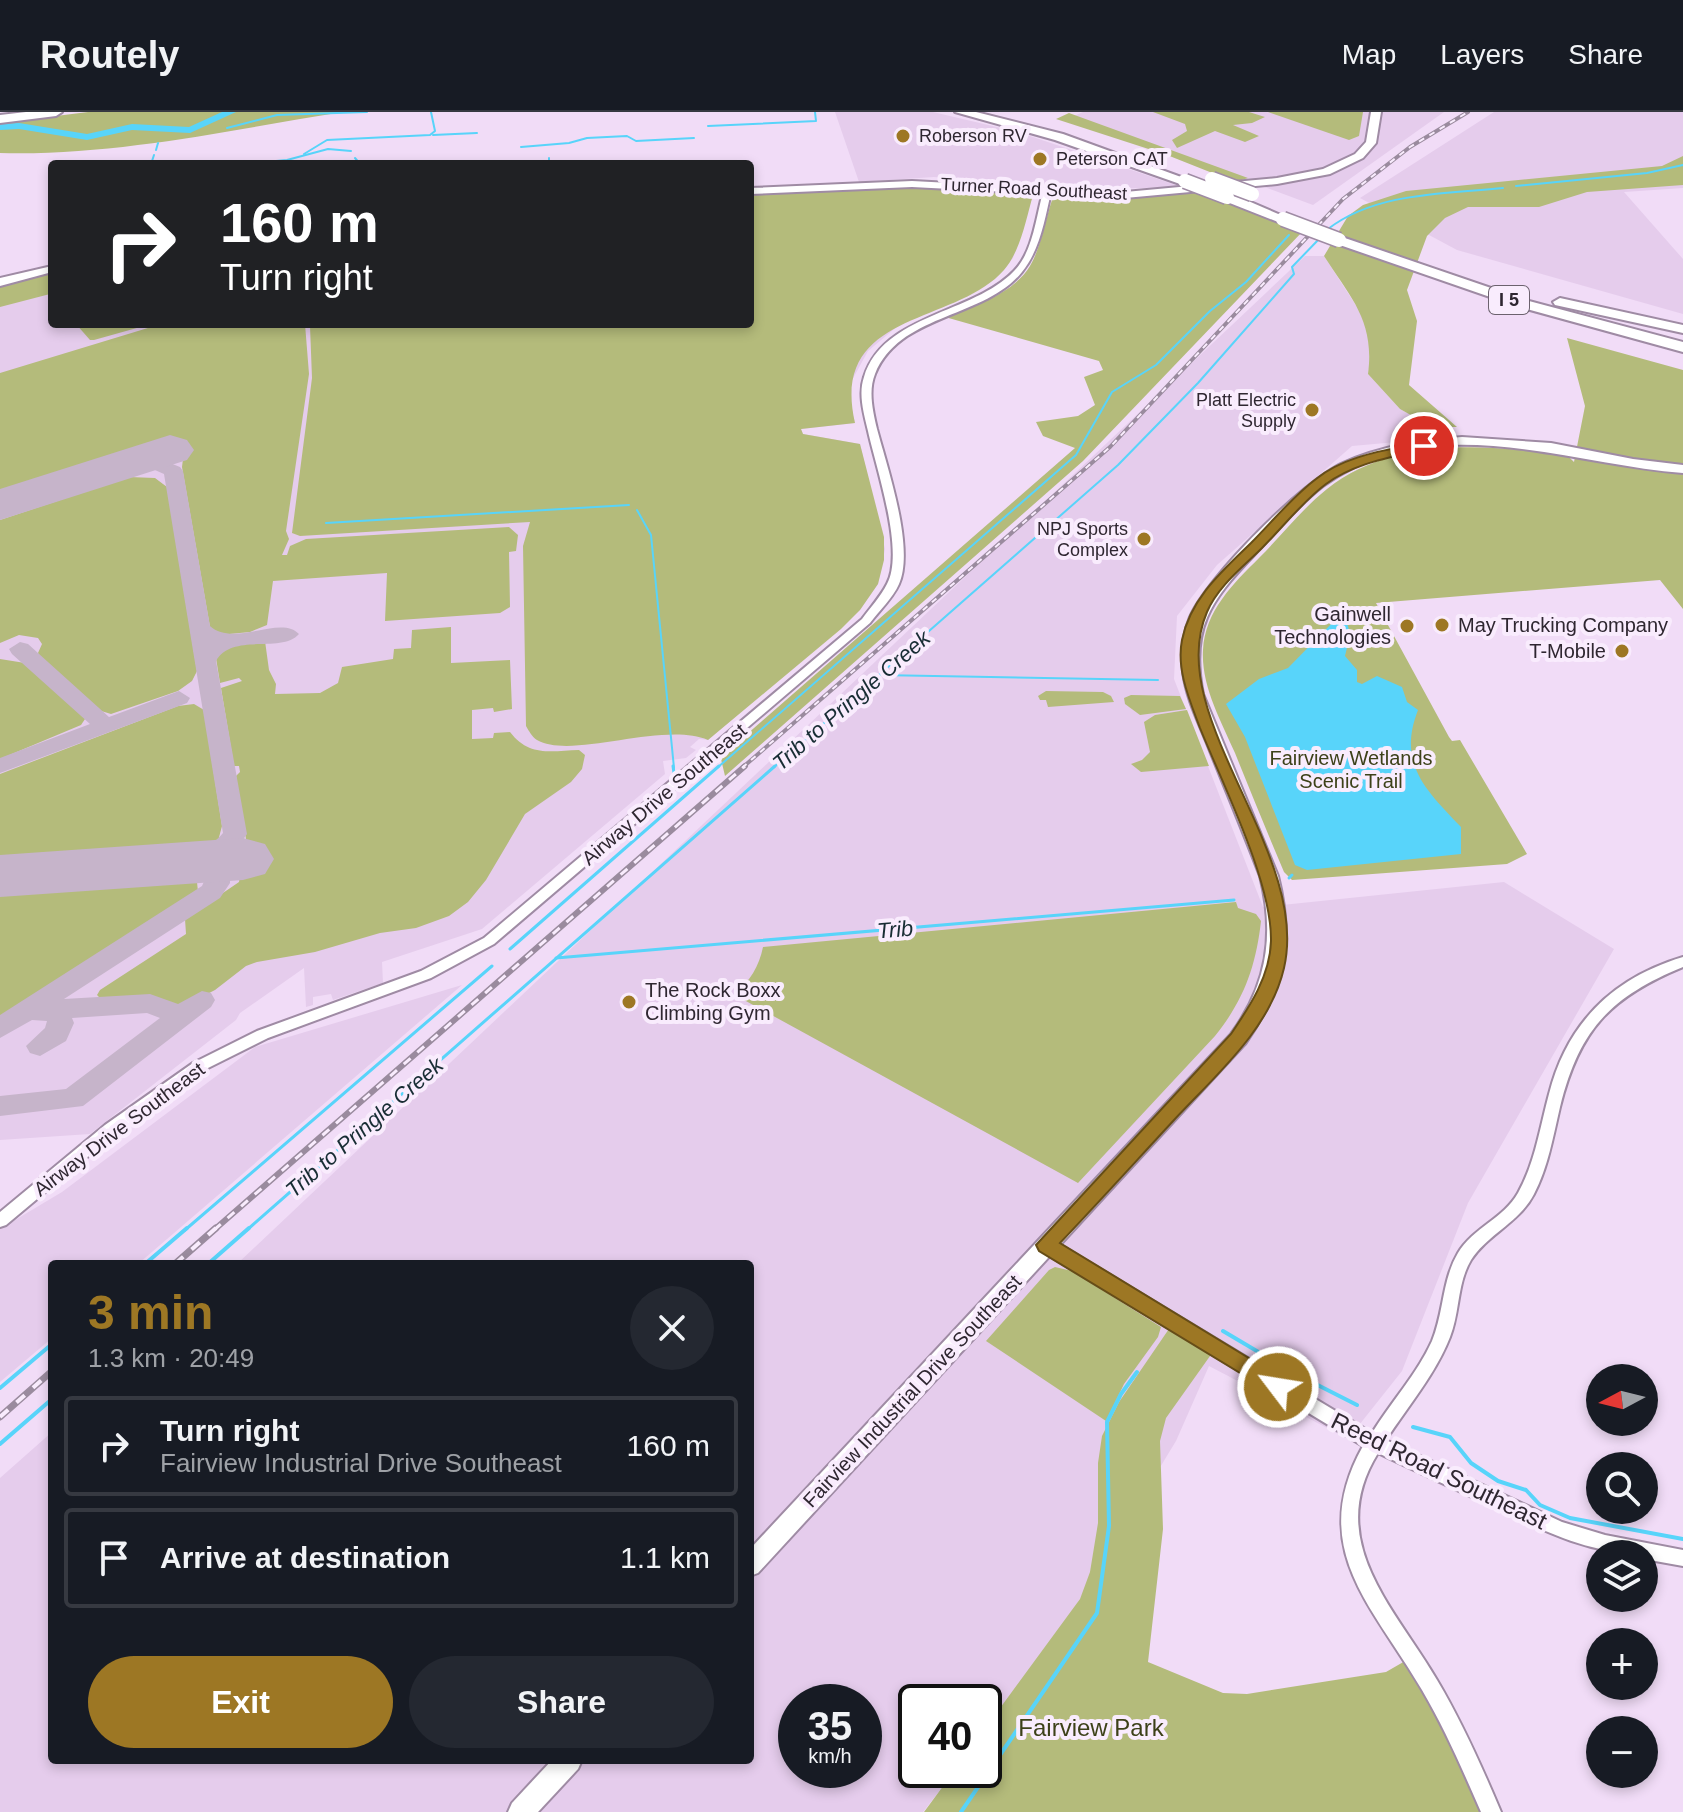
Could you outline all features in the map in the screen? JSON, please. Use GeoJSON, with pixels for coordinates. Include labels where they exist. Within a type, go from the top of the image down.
{"type":"FeatureCollection","features":[{"type":"Feature","properties":{"kind":"highway"},"geometry":{"type":"LineString","coordinates":[[0,119],[56,112]]}},
{"type":"Feature","properties":{"kind":"highway","name":"I 5"},"geometry":{"type":"LineString","coordinates":[[961,112],[1059,137],[1227,197],[1288,214],[1451,281],[1583,322],[1683,347]]}},
{"type":"Feature","properties":{"kind":"highway","name":"I 5"},"geometry":{"type":"LineString","coordinates":[[1008,112],[1121,146],[1252,194],[1288,214]]}},
{"type":"Feature","properties":{"kind":"highway","name":"I 5"},"geometry":{"type":"LineString","coordinates":[[1344,235],[1560,302],[1683,335]]}},
{"type":"Feature","properties":{"kind":"highway","name":"I 5"},"geometry":{"type":"LineString","coordinates":[[1451,281],[1468,291],[1543,318],[1683,356]]}},
{"type":"Feature","properties":{"kind":"highway"},"geometry":{"type":"LineString","coordinates":[[1560,302],[1683,329]]}},
{"type":"Feature","properties":{"kind":"main road","name":"Turner Road Southeast"},"geometry":{"type":"LineString","coordinates":[[754,191],[922,184],[1047,192],[1151,194],[1315,175],[1345,165],[1364,152],[1372,139],[1376,112]]}},
{"type":"Feature","properties":{"kind":"main road"},"geometry":{"type":"LineString","coordinates":[[0,282],[48,270]]}},
{"type":"Feature","properties":{"kind":"main road","name":"Fairview Industrial Drive Southeast"},"geometry":{"type":"LineString","coordinates":[[754,1561],[1238,1039],[1260,1006],[1275,971],[1280,941],[1274,893],[1189,673],[1189,641],[1195,621],[1215,586],[1322,481],[1352,464],[1389,452],[1453,443],[1509,443],[1683,469]]}},
{"type":"Feature","properties":{"kind":"main road"},"geometry":{"type":"LineString","coordinates":[[521,1812],[565,1764]]}},
{"type":"Feature","properties":{"kind":"street","name":"Airway Drive Southeast"},"geometry":{"type":"LineString","coordinates":[[0,1221],[148,1102],[217,1056],[274,1029],[421,979],[489,941],[866,621],[891,590],[900,554],[899,537],[867,407],[865,391],[869,374],[883,352],[901,335],[985,296],[1018,271],[1029,253],[1047,192]]}},
{"type":"Feature","properties":{"kind":"street"},"geometry":{"type":"LineString","coordinates":[[1491,1812],[1440,1705],[1380,1610],[1358,1566],[1350,1534],[1350,1506],[1357,1474],[1440,1340],[1453,1279],[1464,1257],[1525,1196],[1535,1172],[1559,1080],[1575,1041],[1599,1010],[1615,997],[1683,962]]}},
{"type":"Feature","properties":{"kind":"street","name":"Reed Road Southeast"},"geometry":{"type":"LineString","coordinates":[[1046,1245],[1374,1443],[1558,1529],[1605,1543],[1683,1558]]}},
{"type":"Feature","properties":{"kind":"shaded area"},"geometry":{"type":"Polygon","coordinates":[[[835,112],[933,112],[1018,132],[1182,187],[1066,190],[934,177],[859,182],[835,112]]]}},
{"type":"Feature","properties":{"kind":"shaded area"},"geometry":{"type":"Polygon","coordinates":[[[1083,112],[1444,112],[1313,205],[1074,116],[1083,112]]]}},
{"type":"Feature","properties":{"kind":"shaded area"},"geometry":{"type":"Polygon","coordinates":[[[1494,112],[1683,112],[1683,188],[1624,192],[1683,259],[1683,314],[1457,250],[1360,198],[1494,112]]]}},
{"type":"Feature","properties":{"kind":"shaded area"},"geometry":{"type":"Polygon","coordinates":[[[870,189],[1033,195],[1013,258],[1001,273],[969,295],[899,325],[868,351],[851,382],[850,401],[855,423],[801,429],[803,434],[860,444],[885,549],[878,584],[860,610],[708,740],[699,739],[690,747],[696,750],[686,758],[663,761],[665,774],[482,929],[382,962],[383,983],[333,1000],[331,994],[313,997],[313,1005],[306,1007],[304,968],[240,1013],[236,1020],[90,1134],[0,1140],[0,288],[48,275],[48,328],[754,328],[754,195],[870,189]]]}},
{"type":"Feature","properties":{"kind":"shaded area"},"geometry":{"type":"Polygon","coordinates":[[[1305,256],[1324,256],[1366,321],[1371,356],[1368,374],[1400,409],[1432,427],[1408,441],[1352,446],[1217,565],[1177,616],[1174,679],[1263,907],[1504,882],[1614,949],[1468,1203],[1402,1371],[1348,1439],[1209,1366],[1176,1441],[1047,1653],[1002,1711],[1002,1684],[898,1684],[898,1788],[942,1788],[923,1812],[0,1812],[0,1478],[48,1436],[48,1764],[754,1764],[754,1260],[241,1260],[1305,256]]]}},
{"type":"Feature","properties":{"kind":"shaded area"},"geometry":{"type":"Polygon","coordinates":[[[462,985],[143,1260],[48,1260],[48,1341],[0,1382],[0,1229],[62,1192],[255,1047],[462,985]]]}},
{"type":"Feature","properties":{"kind":"green space"},"geometry":{"type":"Polygon","coordinates":[[[88,112],[343,112],[129,146],[0,153],[0,123],[88,112]]]}},
{"type":"Feature","properties":{"kind":"green space"},"geometry":{"type":"Polygon","coordinates":[[[1153,112],[1249,112],[1265,117],[1252,123],[1233,125],[1259,136],[1245,142],[1215,131],[1177,148],[1172,140],[1187,131],[1185,124],[1153,112]]]}},
{"type":"Feature","properties":{"kind":"green space"},"geometry":{"type":"Polygon","coordinates":[[[1268,112],[1363,112],[1359,136],[1349,140],[1268,112]]]}},
{"type":"Feature","properties":{"kind":"green space"},"geometry":{"type":"Polygon","coordinates":[[[1069,113],[1248,178],[1235,182],[1167,155],[1056,119],[1069,113]]]}},
{"type":"Feature","properties":{"kind":"green space"},"geometry":{"type":"Polygon","coordinates":[[[1683,156],[1683,185],[1587,192],[1539,207],[1468,207],[1445,218],[1427,236],[1407,290],[1417,321],[1409,385],[1457,427],[1432,427],[1400,409],[1368,374],[1368,339],[1364,324],[1352,298],[1324,256],[1348,216],[1363,205],[1406,191],[1662,166],[1683,156]]]}},
{"type":"Feature","properties":{"kind":"green space"},"geometry":{"type":"Polygon","coordinates":[[[921,187],[1033,195],[1019,244],[1004,270],[982,288],[956,302],[901,325],[878,340],[860,359],[852,386],[855,423],[801,429],[803,434],[860,444],[884,537],[884,560],[878,584],[860,610],[708,740],[689,735],[667,735],[572,746],[537,740],[526,726],[523,546],[530,522],[300,536],[292,533],[312,378],[310,328],[754,328],[754,195],[921,187]]]}},
{"type":"Feature","properties":{"kind":"green space"},"geometry":{"type":"Polygon","coordinates":[[[1201,192],[1303,231],[1083,461],[725,776],[721,759],[746,735],[1075,448],[1043,436],[1036,422],[1078,416],[1095,405],[1084,377],[1103,370],[1099,361],[945,317],[992,298],[1023,276],[1034,259],[1052,200],[1056,198],[1126,198],[1201,192]]]}},
{"type":"Feature","properties":{"kind":"green space"},"geometry":{"type":"Polygon","coordinates":[[[48,273],[48,295],[0,307],[0,285],[48,273]]]}},
{"type":"Feature","properties":{"kind":"green space"},"geometry":{"type":"Polygon","coordinates":[[[80,328],[137,328],[94,340],[90,340],[80,328]]]}},
{"type":"Feature","properties":{"kind":"green space"},"geometry":{"type":"Polygon","coordinates":[[[148,328],[305,328],[309,374],[286,531],[289,539],[282,555],[287,555],[290,546],[306,539],[509,527],[518,535],[516,551],[509,552],[510,607],[500,613],[385,621],[387,573],[273,581],[267,625],[250,632],[219,635],[210,627],[183,459],[161,439],[0,491],[0,373],[148,328]]]}},
{"type":"Feature","properties":{"kind":"green space","name":"Fairview Wetlands Scenic Trail"},"geometry":{"type":"Polygon","coordinates":[[[1567,338],[1683,370],[1683,609],[1660,580],[1376,603],[1449,737],[1452,741],[1460,740],[1527,854],[1507,864],[1292,880],[1284,872],[1218,716],[1205,677],[1205,636],[1215,611],[1240,578],[1300,514],[1327,489],[1353,472],[1412,452],[1443,448],[1507,449],[1568,456],[1574,462],[1585,406],[1567,338]]]}},
{"type":"Feature","properties":{"kind":"green space"},"geometry":{"type":"Polygon","coordinates":[[[129,477],[155,478],[167,487],[197,671],[192,681],[178,691],[111,714],[98,710],[40,659],[38,653],[42,644],[38,638],[19,635],[0,643],[0,520],[129,477]]]}},
{"type":"Feature","properties":{"kind":"green space"},"geometry":{"type":"Polygon","coordinates":[[[451,627],[451,663],[510,660],[512,709],[494,712],[493,708],[472,710],[472,739],[493,738],[494,733],[510,732],[533,749],[579,750],[585,755],[582,769],[571,782],[525,814],[486,880],[468,902],[449,916],[416,928],[380,933],[315,952],[246,966],[215,990],[180,1008],[153,999],[104,1002],[97,995],[100,990],[186,934],[185,919],[239,882],[246,839],[236,776],[240,772],[239,766],[234,766],[221,688],[242,681],[239,678],[220,683],[216,658],[220,653],[238,644],[265,641],[269,670],[276,684],[275,694],[320,693],[338,683],[342,667],[393,659],[394,649],[411,648],[412,630],[451,627]]]}},
{"type":"Feature","properties":{"kind":"green space"},"geometry":{"type":"Polygon","coordinates":[[[0,659],[25,663],[83,713],[85,719],[81,725],[0,759],[0,659]]]}},
{"type":"Feature","properties":{"kind":"green space"},"geometry":{"type":"Polygon","coordinates":[[[1046,691],[1103,692],[1111,696],[1114,702],[1048,707],[1046,700],[1040,700],[1038,696],[1046,691]]]}},
{"type":"Feature","properties":{"kind":"green space"},"geometry":{"type":"Polygon","coordinates":[[[1131,695],[1180,696],[1186,709],[1140,715],[1125,704],[1124,698],[1131,695]]]}},
{"type":"Feature","properties":{"kind":"green space"},"geometry":{"type":"Polygon","coordinates":[[[194,704],[204,710],[222,826],[218,841],[198,848],[0,862],[0,774],[178,706],[194,704]]]}},
{"type":"Feature","properties":{"kind":"green space"},"geometry":{"type":"Polygon","coordinates":[[[1187,710],[1209,766],[1141,772],[1131,764],[1142,760],[1150,752],[1144,722],[1155,715],[1187,710]]]}},
{"type":"Feature","properties":{"kind":"green space"},"geometry":{"type":"Polygon","coordinates":[[[183,878],[197,882],[198,892],[0,1019],[0,890],[183,878]]]}},
{"type":"Feature","properties":{"kind":"green space"},"geometry":{"type":"Polygon","coordinates":[[[1236,902],[1238,908],[1256,914],[1261,921],[1252,968],[1234,1009],[1215,1036],[1078,1183],[735,995],[753,973],[763,947],[1236,902]]]}},
{"type":"Feature","properties":{"kind":"green space"},"geometry":{"type":"Polygon","coordinates":[[[1055,1267],[1072,1271],[1161,1327],[1158,1337],[1124,1384],[1106,1421],[986,1341],[1055,1267]]]}},
{"type":"Feature","properties":{"kind":"green space","name":"Fairview Park"},"geometry":{"type":"Polygon","coordinates":[[[1173,1323],[1215,1349],[1166,1418],[1160,1441],[1163,1529],[1148,1662],[1223,1693],[1247,1694],[1386,1672],[1412,1657],[1491,1812],[924,1812],[942,1788],[1002,1788],[1002,1705],[1080,1599],[1090,1572],[1098,1523],[1098,1463],[1102,1436],[1119,1402],[1173,1323]]]}},
{"type":"Feature","properties":{"kind":"water"},"geometry":{"type":"Polygon","coordinates":[[[1342,617],[1349,631],[1345,656],[1357,670],[1357,682],[1362,684],[1377,676],[1402,687],[1407,702],[1418,710],[1412,729],[1413,761],[1426,788],[1461,827],[1461,854],[1307,870],[1295,865],[1245,737],[1226,704],[1259,679],[1288,668],[1337,618],[1342,617]]]}},
{"type":"Feature","properties":{"kind":"waterway"},"geometry":{"type":"LineString","coordinates":[[0,127],[19,126],[87,137],[132,127],[190,130],[231,112]]}},
{"type":"Feature","properties":{"kind":"waterway"},"geometry":{"type":"LineString","coordinates":[[227,128],[277,115],[367,112]]}},
{"type":"Feature","properties":{"kind":"waterway"},"geometry":{"type":"LineString","coordinates":[[304,154],[327,140],[430,135],[435,131],[431,112]]}},
{"type":"Feature","properties":{"kind":"waterway"},"geometry":{"type":"LineString","coordinates":[[708,126],[816,121],[815,112]]}},
{"type":"Feature","properties":{"kind":"waterway"},"geometry":{"type":"LineString","coordinates":[[433,135],[477,133]]}},
{"type":"Feature","properties":{"kind":"waterway"},"geometry":{"type":"LineString","coordinates":[[521,147],[569,143],[587,138],[627,136],[636,141],[694,138]]}},
{"type":"Feature","properties":{"kind":"waterway"},"geometry":{"type":"LineString","coordinates":[[156,150],[158,143]]}},
{"type":"Feature","properties":{"kind":"waterway"},"geometry":{"type":"LineString","coordinates":[[287,160],[328,149],[351,151]]}},
{"type":"Feature","properties":{"kind":"waterway"},"geometry":{"type":"LineString","coordinates":[[152,160],[154,155]]}},
{"type":"Feature","properties":{"kind":"waterway","name":"Trib to Pringle Creek"},"geometry":{"type":"LineString","coordinates":[[1516,186],[1647,173],[1683,165]]}},
{"type":"Feature","properties":{"kind":"waterway","name":"Trib to Pringle Creek"},"geometry":{"type":"LineString","coordinates":[[1328,229],[1347,217],[1389,201],[1503,188]]}},
{"type":"Feature","properties":{"kind":"waterway"},"geometry":{"type":"LineString","coordinates":[[717,768],[1076,455],[1112,392],[1156,365],[1210,311],[1246,282],[1289,235]]}},
{"type":"Feature","properties":{"kind":"waterway","name":"Trib to Pringle Creek"},"geometry":{"type":"LineString","coordinates":[[879,675],[1118,465],[1198,383],[1294,274],[1292,267],[1320,238]]}},
{"type":"Feature","properties":{"kind":"waterway"},"geometry":{"type":"LineString","coordinates":[[326,523],[629,505]]}},
{"type":"Feature","properties":{"kind":"waterway"},"geometry":{"type":"LineString","coordinates":[[637,510],[651,535],[674,768]]}},
{"type":"Feature","properties":{"kind":"waterway","name":"Trib to Pringle Creek"},"geometry":{"type":"LineString","coordinates":[[773,768],[879,675]]}},
{"type":"Feature","properties":{"kind":"waterway","name":"Trib"},"geometry":{"type":"LineString","coordinates":[[879,675],[1158,680]]}},
{"type":"Feature","properties":{"kind":"waterway"},"geometry":{"type":"LineString","coordinates":[[673,766],[674,773]]}},
{"type":"Feature","properties":{"kind":"waterway","name":"Trib to Pringle Creek"},"geometry":{"type":"LineString","coordinates":[[510,949],[719,766]]}},
{"type":"Feature","properties":{"kind":"waterway","name":"Trib to Pringle Creek"},"geometry":{"type":"LineString","coordinates":[[557,958],[775,766]]}},
{"type":"Feature","properties":{"kind":"waterway","name":"Trib"},"geometry":{"type":"LineString","coordinates":[[1289,878],[1292,875]]}},
{"type":"Feature","properties":{"kind":"waterway","name":"Trib"},"geometry":{"type":"LineString","coordinates":[[557,958],[1234,900]]}},
{"type":"Feature","properties":{"kind":"waterway","name":"Trib to Pringle Creek"},"geometry":{"type":"LineString","coordinates":[[247,1230],[557,958]]}},
{"type":"Feature","properties":{"kind":"waterway","name":"Trib to Pringle Creek"},"geometry":{"type":"LineString","coordinates":[[185,1230],[492,966]]}},
{"type":"Feature","properties":{"kind":"waterway","name":"Trib to Pringle Creek"},"geometry":{"type":"LineString","coordinates":[[150,1260],[187,1228]]}},
{"type":"Feature","properties":{"kind":"waterway","name":"Trib to Pringle Creek"},"geometry":{"type":"LineString","coordinates":[[213,1260],[249,1228]]}},
{"type":"Feature","properties":{"kind":"waterway"},"geometry":{"type":"LineString","coordinates":[[1223,1331],[1294,1373],[1357,1405]]}},
{"type":"Feature","properties":{"kind":"waterway","name":"Trib to Pringle Creek"},"geometry":{"type":"LineString","coordinates":[[0,1388],[48,1347]]}},
{"type":"Feature","properties":{"kind":"waterway","name":"Trib to Pringle Creek"},"geometry":{"type":"LineString","coordinates":[[961,1812],[1097,1613],[1109,1526],[1107,1422],[1121,1394],[1137,1372]]}},
{"type":"Feature","properties":{"kind":"waterway","name":"Trib to Pringle Creek"},"geometry":{"type":"LineString","coordinates":[[0,1444],[48,1402]]}},
{"type":"Feature","properties":{"kind":"waterway"},"geometry":{"type":"LineString","coordinates":[[1413,1427],[1450,1437],[1471,1463],[1498,1481],[1526,1490],[1540,1505],[1570,1518],[1683,1539]]}},
{"type":"Feature","properties":{"kind":"taxiway"},"geometry":{"type":"LineString","coordinates":[[0,1028],[211,892],[218,883],[218,874],[199,862],[224,848],[235,834],[173,471],[150,461],[130,463]]}},
{"type":"Feature","properties":{"kind":"taxiway"},"geometry":{"type":"LineString","coordinates":[[201,629],[212,639],[230,641]]}},
{"type":"Feature","properties":{"kind":"taxiway"},"geometry":{"type":"LineString","coordinates":[[230,641],[288,634]]}},
{"type":"Feature","properties":{"kind":"taxiway"},"geometry":{"type":"LineString","coordinates":[[206,660],[212,649],[230,641]]}},
{"type":"Feature","properties":{"kind":"taxiway"},"geometry":{"type":"LineString","coordinates":[[20,649],[106,726]]}},
{"type":"Feature","properties":{"kind":"taxiway"},"geometry":{"type":"LineString","coordinates":[[106,726],[179,698]]}},
{"type":"Feature","properties":{"kind":"taxiway"},"geometry":{"type":"LineString","coordinates":[[0,766],[106,726]]}},
{"type":"Feature","properties":{"kind":"taxiway"},"geometry":{"type":"LineString","coordinates":[[174,1022],[202,1000]]}},
{"type":"Feature","properties":{"kind":"taxiway"},"geometry":{"type":"LineString","coordinates":[[44,1010],[150,1003],[173,1013],[174,1022]]}},
{"type":"Feature","properties":{"kind":"taxiway"},"geometry":{"type":"LineString","coordinates":[[34,1011],[44,1010]]}},
{"type":"Feature","properties":{"kind":"taxiway"},"geometry":{"type":"LineString","coordinates":[[40,1046],[56,1034],[61,1023],[57,1015],[44,1010]]}},
{"type":"Feature","properties":{"kind":"taxiway"},"geometry":{"type":"LineString","coordinates":[[0,1106],[73,1099],[174,1022]]}},
{"type":"Feature","properties":{"kind":"runway"},"geometry":{"type":"LineString","coordinates":[[0,505],[170,450]]}},
{"type":"Feature","properties":{"kind":"runway"},"geometry":{"type":"LineString","coordinates":[[0,876],[243,859]]}},
{"type":"Feature","properties":{"kind":"railway"},"geometry":{"type":"LineString","coordinates":[[742,768],[1110,447],[1343,199],[1410,147],[1468,112]]}},
{"type":"Feature","properties":{"kind":"railway"},"geometry":{"type":"LineString","coordinates":[[214,1230],[745,766]]}},
{"type":"Feature","properties":{"kind":"railway"},"geometry":{"type":"LineString","coordinates":[[180,1260],[216,1228]]}},
{"type":"Feature","properties":{"kind":"railway"},"geometry":{"type":"LineString","coordinates":[[0,1417],[48,1375]]}},
{"type":"Feature","properties":{"kind":"place","name":"Roberson RV"},"geometry":{"type":"Point","coordinates":[903,136]}},
{"type":"Feature","properties":{"kind":"place","name":"Peterson CAT"},"geometry":{"type":"Point","coordinates":[1040,159]}},
{"type":"Feature","properties":{"kind":"place","name":"Platt Electric Supply"},"geometry":{"type":"Point","coordinates":[1312,410]}},
{"type":"Feature","properties":{"kind":"place","name":"NPJ Sports Complex"},"geometry":{"type":"Point","coordinates":[1144,539]}},
{"type":"Feature","properties":{"kind":"place","name":"May Trucking Company"},"geometry":{"type":"Point","coordinates":[1442,625]}},
{"type":"Feature","properties":{"kind":"place","name":"Gainwell Technologies"},"geometry":{"type":"Point","coordinates":[1407,626]}},
{"type":"Feature","properties":{"kind":"place","name":"T-Mobile"},"geometry":{"type":"Point","coordinates":[1622,651]}},
{"type":"Feature","properties":{"kind":"place","name":"The Rock Boxx Climbing Gym"},"geometry":{"type":"Point","coordinates":[629,1002]}},
{"type":"Feature","properties":{"kind":"route"},"geometry":{"type":"LineString","coordinates":[[1278,1387],[1046,1245],[1238,1039],[1260,1006],[1275,971],[1280,941],[1278,906],[1189,673],[1189,641],[1200,610],[1215,586],[1311,489],[1363,460],[1424,446]]}}]}
